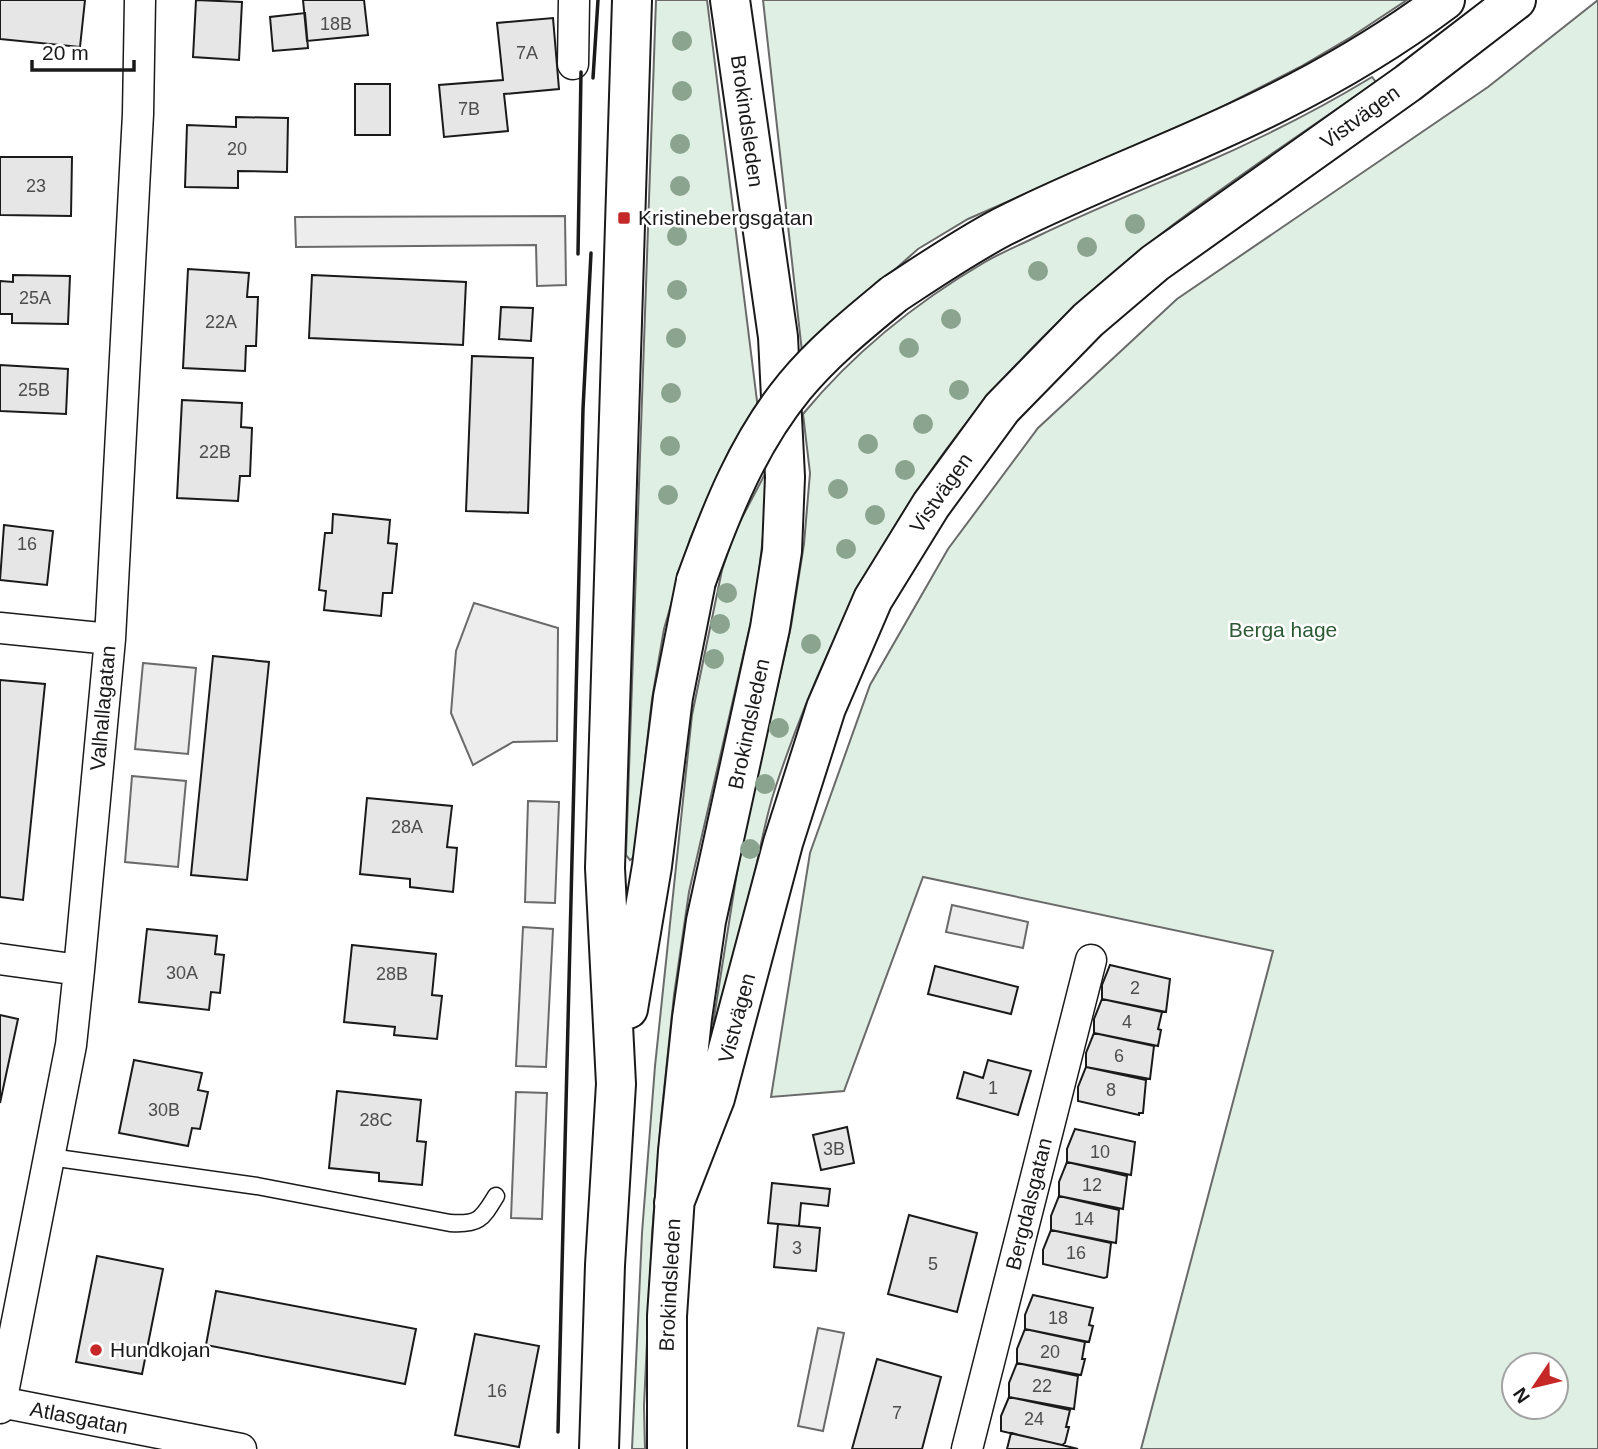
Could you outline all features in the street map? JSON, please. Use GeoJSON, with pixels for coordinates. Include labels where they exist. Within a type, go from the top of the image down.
{"type":"FeatureCollection","features":[{"type":"Feature","properties":{"kind":"main road"},"geometry":{"type":"LineString","coordinates":[[616,1084],[605,868],[632,0]]}},
{"type":"Feature","properties":{"kind":"main road","name":"Brokindsleden"},"geometry":{"type":"LineString","coordinates":[[667,1449],[667,1316],[674,1203],[692,1018],[705,921],[770,628],[782,551],[785,477],[778,337],[730,0]]}},
{"type":"Feature","properties":{"kind":"main road"},"geometry":{"type":"LineString","coordinates":[[600,1449],[605,1265],[616,1084],[652,866],[673,697],[696,581],[721,512],[740,472],[795,386],[844,336],[894,294],[953,255],[1001,228],[1277,103],[1354,61],[1445,0]]}},
{"type":"Feature","properties":{"kind":"main road","name":"Vistvägen"},"geometry":{"type":"LineString","coordinates":[[674,1203],[715,1098],[783,843],[826,708],[873,599],[931,505],[1002,408],[1088,320],[1155,264],[1408,83],[1516,0]]}},
{"type":"Feature","properties":{"kind":"street","name":"Valhallagatan"},"geometry":{"type":"LineString","coordinates":[[0,1404],[71,1045],[79,970],[110,639],[137,127],[140,0]]}},
{"type":"Feature","properties":{"kind":"street"},"geometry":{"type":"LineString","coordinates":[[573,64],[574,0]]}},
{"type":"Feature","properties":{"kind":"street"},"geometry":{"type":"LineString","coordinates":[[0,628],[110,639]]}},
{"type":"Feature","properties":{"kind":"street"},"geometry":{"type":"LineString","coordinates":[[0,959],[79,970]]}},
{"type":"Feature","properties":{"kind":"street","name":"Bergdalsgatan"},"geometry":{"type":"LineString","coordinates":[[967,1449],[1091,960]]}},
{"type":"Feature","properties":{"kind":"street","name":"Atlasgatan"},"geometry":{"type":"LineString","coordinates":[[0,1404],[241,1449]]}},
{"type":"Feature","properties":{"kind":"lane"},"geometry":{"type":"LineString","coordinates":[[50,1157],[257,1186],[450,1223],[468,1224],[483,1218],[496,1196]]}},
{"type":"Feature","properties":{"kind":"green space"},"geometry":{"type":"Polygon","coordinates":[[[656,0],[707,0],[758,409],[707,499],[690,539],[664,629],[652,699],[634,857],[630,860],[626,855],[656,0]]]}},
{"type":"Feature","properties":{"kind":"green space"},"geometry":{"type":"Polygon","coordinates":[[[763,0],[1407,0],[1300,67],[1216,110],[968,219],[918,249],[802,352],[763,0]]]}},
{"type":"Feature","properties":{"kind":"green space","name":"Berga hage"},"geometry":{"type":"Polygon","coordinates":[[[1598,0],[1598,1449],[1141,1449],[1273,951],[923,877],[844,1091],[771,1097],[810,853],[870,685],[948,549],[1038,428],[1177,299],[1488,87],[1598,0]]]}},
{"type":"Feature","properties":{"kind":"green space"},"geometry":{"type":"Polygon","coordinates":[[[1372,77],[1376,82],[1203,202],[1081,301],[998,385],[956,436],[918,490],[883,546],[852,604],[823,663],[798,724],[770,806],[720,1025],[713,1024],[740,853],[791,626],[804,544],[810,473],[803,414],[844,369],[887,330],[934,294],[985,262],[1265,135],[1372,77]]]}},
{"type":"Feature","properties":{"kind":"green space"},"geometry":{"type":"Polygon","coordinates":[[[766,472],[764,527],[756,600],[689,892],[674,995],[652,1235],[644,1406],[645,1449],[632,1449],[642,1233],[655,1066],[692,715],[722,570],[735,531],[766,472]]]}},
{"type":"Feature","properties":{"kind":"shaded area"},"geometry":{"type":"Polygon","coordinates":[[[565,216],[566,285],[537,286],[536,245],[296,247],[295,217],[565,216]]]}},
{"type":"Feature","properties":{"kind":"shaded area"},"geometry":{"type":"Polygon","coordinates":[[[474,603],[558,628],[557,741],[513,742],[473,765],[451,713],[456,651],[474,603]]]}},
{"type":"Feature","properties":{"kind":"shaded area"},"geometry":{"type":"Polygon","coordinates":[[[143,663],[196,668],[188,754],[135,749],[143,663]]]}},
{"type":"Feature","properties":{"kind":"shaded area"},"geometry":{"type":"Polygon","coordinates":[[[132,776],[186,781],[178,867],[125,862],[132,776]]]}},
{"type":"Feature","properties":{"kind":"shaded area"},"geometry":{"type":"Polygon","coordinates":[[[528,801],[559,802],[555,903],[525,902],[528,801]]]}},
{"type":"Feature","properties":{"kind":"shaded area"},"geometry":{"type":"Polygon","coordinates":[[[952,905],[1028,922],[1023,948],[946,932],[952,905]]]}},
{"type":"Feature","properties":{"kind":"shaded area"},"geometry":{"type":"Polygon","coordinates":[[[523,927],[553,929],[546,1067],[516,1066],[523,927]]]}},
{"type":"Feature","properties":{"kind":"shaded area"},"geometry":{"type":"Polygon","coordinates":[[[516,1092],[547,1093],[542,1219],[511,1218],[516,1092]]]}},
{"type":"Feature","properties":{"kind":"shaded area"},"geometry":{"type":"Polygon","coordinates":[[[818,1328],[844,1333],[823,1431],[798,1426],[818,1328]]]}},
{"type":"Feature","properties":{"kind":"building"},"geometry":{"type":"Polygon","coordinates":[[[0,0],[85,0],[80,47],[0,39],[0,0]]]}},
{"type":"Feature","properties":{"kind":"building"},"geometry":{"type":"Polygon","coordinates":[[[196,0],[242,2],[239,60],[193,57],[196,0]]]}},
{"type":"Feature","properties":{"kind":"building"},"geometry":{"type":"Polygon","coordinates":[[[303,0],[364,0],[368,35],[307,41],[303,0]]]}},
{"type":"Feature","properties":{"kind":"building"},"geometry":{"type":"Polygon","coordinates":[[[305,13],[308,48],[273,51],[270,17],[305,13]]]}},
{"type":"Feature","properties":{"kind":"building"},"geometry":{"type":"Polygon","coordinates":[[[553,18],[559,89],[504,94],[508,131],[444,137],[439,85],[503,80],[497,23],[553,18]]]}},
{"type":"Feature","properties":{"kind":"building"},"geometry":{"type":"Polygon","coordinates":[[[355,84],[390,84],[390,135],[355,135],[355,84]]]}},
{"type":"Feature","properties":{"kind":"building"},"geometry":{"type":"Polygon","coordinates":[[[236,117],[288,118],[287,172],[238,171],[238,188],[185,187],[187,125],[236,127],[236,117]]]}},
{"type":"Feature","properties":{"kind":"building"},"geometry":{"type":"Polygon","coordinates":[[[0,157],[72,157],[71,216],[0,215],[0,157]]]}},
{"type":"Feature","properties":{"kind":"building"},"geometry":{"type":"Polygon","coordinates":[[[188,269],[249,273],[247,297],[258,297],[256,346],[246,346],[245,371],[183,368],[188,269]]]}},
{"type":"Feature","properties":{"kind":"building"},"geometry":{"type":"Polygon","coordinates":[[[13,275],[70,276],[68,324],[12,323],[12,314],[0,314],[0,281],[13,282],[13,275]]]}},
{"type":"Feature","properties":{"kind":"building"},"geometry":{"type":"Polygon","coordinates":[[[312,275],[466,282],[463,345],[309,338],[312,275]]]}},
{"type":"Feature","properties":{"kind":"building"},"geometry":{"type":"Polygon","coordinates":[[[501,307],[533,308],[531,341],[499,339],[501,307]]]}},
{"type":"Feature","properties":{"kind":"building"},"geometry":{"type":"Polygon","coordinates":[[[472,356],[533,358],[528,513],[466,511],[472,356]]]}},
{"type":"Feature","properties":{"kind":"building"},"geometry":{"type":"Polygon","coordinates":[[[0,365],[68,369],[66,414],[0,411],[0,365]]]}},
{"type":"Feature","properties":{"kind":"building"},"geometry":{"type":"Polygon","coordinates":[[[182,400],[242,403],[241,427],[252,428],[250,476],[240,476],[238,501],[177,498],[182,400]]]}},
{"type":"Feature","properties":{"kind":"building"},"geometry":{"type":"Polygon","coordinates":[[[333,514],[390,520],[388,543],[397,544],[392,593],[383,593],[381,616],[324,610],[326,591],[319,590],[325,533],[332,533],[333,514]]]}},
{"type":"Feature","properties":{"kind":"building"},"geometry":{"type":"Polygon","coordinates":[[[4,525],[53,531],[47,585],[0,580],[4,525]]]}},
{"type":"Feature","properties":{"kind":"building"},"geometry":{"type":"Polygon","coordinates":[[[213,656],[269,662],[247,880],[191,875],[213,656]]]}},
{"type":"Feature","properties":{"kind":"building"},"geometry":{"type":"Polygon","coordinates":[[[0,680],[45,684],[23,900],[0,897],[0,680]]]}},
{"type":"Feature","properties":{"kind":"building"},"geometry":{"type":"Polygon","coordinates":[[[367,798],[452,806],[447,847],[457,848],[453,892],[410,887],[410,879],[360,874],[367,798]]]}},
{"type":"Feature","properties":{"kind":"building"},"geometry":{"type":"Polygon","coordinates":[[[147,929],[217,936],[215,954],[224,955],[220,993],[211,992],[209,1010],[139,1002],[147,929]]]}},
{"type":"Feature","properties":{"kind":"building"},"geometry":{"type":"Polygon","coordinates":[[[352,945],[436,954],[432,995],[442,996],[437,1039],[394,1035],[395,1027],[344,1022],[352,945]]]}},
{"type":"Feature","properties":{"kind":"building"},"geometry":{"type":"Polygon","coordinates":[[[1110,965],[1170,979],[1166,1012],[1102,999],[1102,985],[1110,965]]]}},
{"type":"Feature","properties":{"kind":"building"},"geometry":{"type":"Polygon","coordinates":[[[935,966],[1018,987],[1011,1014],[928,994],[935,966]]]}},
{"type":"Feature","properties":{"kind":"building"},"geometry":{"type":"Polygon","coordinates":[[[1102,999],[1162,1012],[1158,1046],[1094,1033],[1094,1019],[1102,999]]]}},
{"type":"Feature","properties":{"kind":"building"},"geometry":{"type":"Polygon","coordinates":[[[0,1015],[18,1019],[0,1103],[0,1015]]]}},
{"type":"Feature","properties":{"kind":"building"},"geometry":{"type":"Polygon","coordinates":[[[1094,1033],[1154,1046],[1150,1079],[1086,1067],[1086,1053],[1094,1033]]]}},
{"type":"Feature","properties":{"kind":"building"},"geometry":{"type":"Polygon","coordinates":[[[134,1060],[202,1073],[198,1090],[208,1092],[200,1129],[192,1128],[188,1146],[119,1133],[134,1060]]]}},
{"type":"Feature","properties":{"kind":"building"},"geometry":{"type":"Polygon","coordinates":[[[988,1060],[1031,1071],[1018,1115],[957,1098],[964,1072],[983,1078],[988,1060]]]}},
{"type":"Feature","properties":{"kind":"building"},"geometry":{"type":"Polygon","coordinates":[[[1086,1067],[1146,1080],[1143,1113],[1139,1115],[1078,1101],[1078,1087],[1086,1067]]]}},
{"type":"Feature","properties":{"kind":"building"},"geometry":{"type":"Polygon","coordinates":[[[337,1091],[421,1100],[417,1141],[426,1142],[422,1185],[379,1181],[379,1173],[329,1168],[337,1091]]]}},
{"type":"Feature","properties":{"kind":"building"},"geometry":{"type":"Polygon","coordinates":[[[847,1127],[854,1163],[821,1170],[813,1135],[847,1127]]]}},
{"type":"Feature","properties":{"kind":"building"},"geometry":{"type":"Polygon","coordinates":[[[1075,1129],[1135,1142],[1131,1175],[1067,1162],[1067,1149],[1075,1129]]]}},
{"type":"Feature","properties":{"kind":"building"},"geometry":{"type":"Polygon","coordinates":[[[1067,1162],[1127,1176],[1123,1209],[1059,1196],[1059,1182],[1067,1162]]]}},
{"type":"Feature","properties":{"kind":"building"},"geometry":{"type":"Polygon","coordinates":[[[772,1183],[830,1189],[828,1206],[801,1203],[799,1226],[768,1223],[772,1183]]]}},
{"type":"Feature","properties":{"kind":"building"},"geometry":{"type":"Polygon","coordinates":[[[1059,1196],[1119,1210],[1116,1243],[1051,1230],[1051,1216],[1059,1196]]]}},
{"type":"Feature","properties":{"kind":"building"},"geometry":{"type":"Polygon","coordinates":[[[909,1215],[977,1233],[957,1312],[888,1294],[909,1215]]]}},
{"type":"Feature","properties":{"kind":"building"},"geometry":{"type":"Polygon","coordinates":[[[778,1224],[820,1228],[816,1271],[774,1267],[778,1224]]]}},
{"type":"Feature","properties":{"kind":"building"},"geometry":{"type":"Polygon","coordinates":[[[1051,1230],[1111,1243],[1107,1277],[1043,1264],[1043,1250],[1051,1230]]]}},
{"type":"Feature","properties":{"kind":"building"},"geometry":{"type":"Polygon","coordinates":[[[97,1256],[163,1269],[142,1374],[76,1362],[97,1256]]]}},
{"type":"Feature","properties":{"kind":"building"},"geometry":{"type":"Polygon","coordinates":[[[216,1291],[416,1329],[405,1384],[206,1345],[216,1291]]]}},
{"type":"Feature","properties":{"kind":"building"},"geometry":{"type":"Polygon","coordinates":[[[1033,1295],[1093,1308],[1089,1325],[1093,1326],[1089,1342],[1025,1329],[1025,1315],[1033,1295]]]}},
{"type":"Feature","properties":{"kind":"building"},"geometry":{"type":"Polygon","coordinates":[[[1025,1329],[1085,1342],[1081,1375],[1017,1363],[1017,1349],[1025,1329]]]}},
{"type":"Feature","properties":{"kind":"building"},"geometry":{"type":"Polygon","coordinates":[[[475,1334],[539,1346],[519,1447],[455,1435],[475,1334]]]}},
{"type":"Feature","properties":{"kind":"building"},"geometry":{"type":"Polygon","coordinates":[[[877,1359],[941,1377],[922,1449],[852,1449],[877,1359]]]}},
{"type":"Feature","properties":{"kind":"building"},"geometry":{"type":"Polygon","coordinates":[[[1017,1363],[1078,1376],[1074,1409],[1009,1397],[1009,1383],[1017,1363]]]}},
{"type":"Feature","properties":{"kind":"building"},"geometry":{"type":"Polygon","coordinates":[[[1009,1397],[1070,1410],[1065,1443],[1062,1445],[1001,1431],[1001,1416],[1009,1397]]]}},
{"type":"Feature","properties":{"kind":"building"},"geometry":{"type":"Polygon","coordinates":[[[1011,1433],[1062,1445],[1078,1449],[1007,1449],[1011,1433]]]}},
{"type":"Feature","properties":{"kind":"wall"},"geometry":{"type":"LineString","coordinates":[[593,78],[598,0]]}},
{"type":"Feature","properties":{"kind":"wall"},"geometry":{"type":"LineString","coordinates":[[578,254],[581,72]]}},
{"type":"Feature","properties":{"kind":"wall"},"geometry":{"type":"LineString","coordinates":[[558,1432],[583,409],[591,253]]}},
{"type":"Feature","properties":{"kind":"place","name":"Kristinebergsgatan"},"geometry":{"type":"Point","coordinates":[624,218]}},
{"type":"Feature","properties":{"kind":"place","name":"Hundkojan"},"geometry":{"type":"Point","coordinates":[96,1350]}}]}
